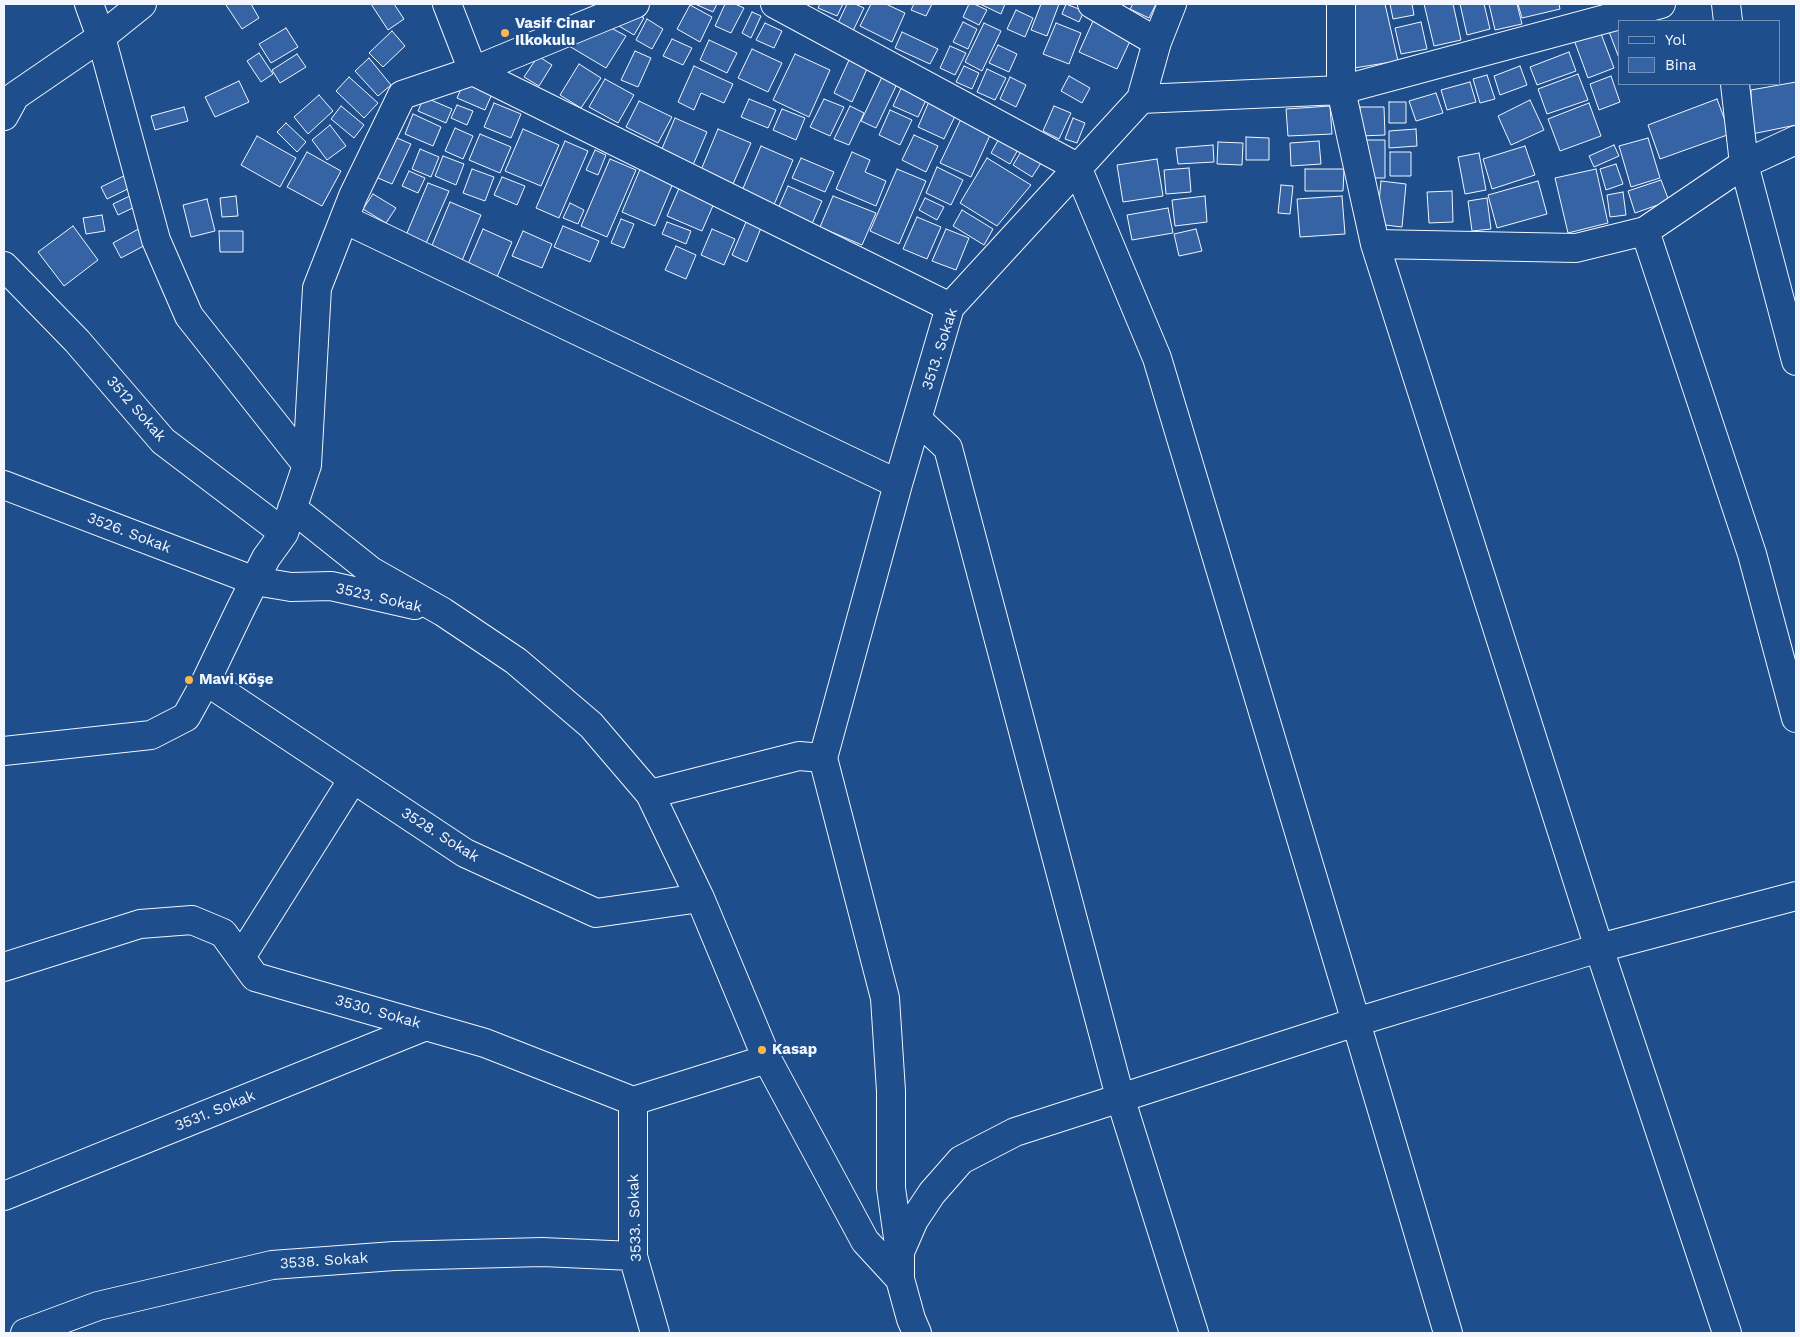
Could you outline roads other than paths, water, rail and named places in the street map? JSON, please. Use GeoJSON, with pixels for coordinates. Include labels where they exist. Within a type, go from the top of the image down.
{"type":"FeatureCollection","features":[{"type":"Feature","properties":{"kind":"street"},"geometry":{"type":"LineString","coordinates":[[89,4],[101,37],[156,240],[189,316],[307,465]]}},
{"type":"Feature","properties":{"kind":"street"},"geometry":{"type":"LineString","coordinates":[[4,116],[15,96],[101,37],[142,4]]}},
{"type":"Feature","properties":{"kind":"street"},"geometry":{"type":"LineString","coordinates":[[447,4],[473,71],[950,307]]}},
{"type":"Feature","properties":{"kind":"street"},"geometry":{"type":"LineString","coordinates":[[4,751],[151,736],[186,717],[206,681],[266,558],[284,533],[307,465],[317,288],[353,196],[402,94],[473,71],[635,4]]}},
{"type":"Feature","properties":{"kind":"street"},"geometry":{"type":"LineString","coordinates":[[775,4],[1077,167],[1157,358],[1448,1333]]}},
{"type":"Feature","properties":{"kind":"street"},"geometry":{"type":"LineString","coordinates":[[1092,4],[1157,42]]}},
{"type":"Feature","properties":{"kind":"street","name":"3513. Sokak"},"geometry":{"type":"LineString","coordinates":[[823,758],[898,484],[950,307],[1140,99],[1157,42],[1172,4]]}},
{"type":"Feature","properties":{"kind":"street"},"geometry":{"type":"LineString","coordinates":[[1341,4],[1341,90],[1375,244],[1598,948],[1727,1333]]}},
{"type":"Feature","properties":{"kind":"street"},"geometry":{"type":"LineString","coordinates":[[1140,99],[1341,90],[1661,4]]}},
{"type":"Feature","properties":{"kind":"street"},"geometry":{"type":"LineString","coordinates":[[1726,4],[1728,20]]}},
{"type":"Feature","properties":{"kind":"street"},"geometry":{"type":"LineString","coordinates":[[1735,85],[1744,164],[1796,361]]}},
{"type":"Feature","properties":{"kind":"street"},"geometry":{"type":"LineString","coordinates":[[1375,244],[1576,248],[1645,232],[1744,164],[1796,140]]}},
{"type":"Feature","properties":{"kind":"street"},"geometry":{"type":"LineString","coordinates":[[344,219],[898,484]]}},
{"type":"Feature","properties":{"kind":"street"},"geometry":{"type":"LineString","coordinates":[[1645,232],[1752,554],[1796,718]]}},
{"type":"Feature","properties":{"kind":"street","name":"3512 Sokak"},"geometry":{"type":"LineString","coordinates":[[8,280],[77,341],[163,441],[284,533]]}},
{"type":"Feature","properties":{"kind":"street"},"geometry":{"type":"LineString","coordinates":[[918,420],[948,448],[1120,1097],[1194,1333]]}},
{"type":"Feature","properties":{"kind":"street","name":"3526. Sokak"},"geometry":{"type":"LineString","coordinates":[[4,485],[255,581]]}},
{"type":"Feature","properties":{"kind":"street"},"geometry":{"type":"LineString","coordinates":[[292,508],[371,570],[443,612],[516,662],[591,725],[650,794],[700,898],[767,1059],[865,1241],[900,1279]]}},
{"type":"Feature","properties":{"kind":"street","name":"3523. Sokak"},"geometry":{"type":"LineString","coordinates":[[255,581],[291,588],[331,586],[443,612]]}},
{"type":"Feature","properties":{"kind":"street","name":"3528. Sokak"},"geometry":{"type":"LineString","coordinates":[[206,681],[465,853],[596,913],[700,898]]}},
{"type":"Feature","properties":{"kind":"street"},"geometry":{"type":"LineString","coordinates":[[650,794],[798,756],[823,758],[885,998],[891,1091],[891,1188],[900,1252],[900,1279],[911,1319],[917,1333]]}},
{"type":"Feature","properties":{"kind":"street"},"geometry":{"type":"LineString","coordinates":[[241,958],[353,779]]}},
{"type":"Feature","properties":{"kind":"street"},"geometry":{"type":"LineString","coordinates":[[900,1252],[914,1220],[932,1193],[961,1160],[1015,1132],[1356,1022],[1598,948],[1796,896]]}},
{"type":"Feature","properties":{"kind":"street","name":"3530. Sokak"},"geometry":{"type":"LineString","coordinates":[[4,967],[140,924],[192,920],[223,933],[255,977],[484,1043],[633,1101]]}},
{"type":"Feature","properties":{"kind":"street","name":"3531. Sokak"},"geometry":{"type":"LineString","coordinates":[[4,1196],[426,1026]]}},
{"type":"Feature","properties":{"kind":"street"},"geometry":{"type":"LineString","coordinates":[[633,1101],[767,1059]]}},
{"type":"Feature","properties":{"kind":"street","name":"3533. Sokak"},"geometry":{"type":"LineString","coordinates":[[633,1101],[634,1256],[655,1333]]}},
{"type":"Feature","properties":{"kind":"street","name":"3538. Sokak"},"geometry":{"type":"LineString","coordinates":[[25,1333],[98,1306],[272,1265],[394,1256],[542,1252],[634,1256]]}},
{"type":"Feature","properties":{"kind":"place","name":"Vasif Cinar Ilkokulu"},"geometry":{"type":"Point","coordinates":[505,33]}},
{"type":"Feature","properties":{"kind":"place","name":"Mavi Köşe"},"geometry":{"type":"Point","coordinates":[189,680]}},
{"type":"Feature","properties":{"kind":"place","name":"Kasap"},"geometry":{"type":"Point","coordinates":[762,1050]}}]}
